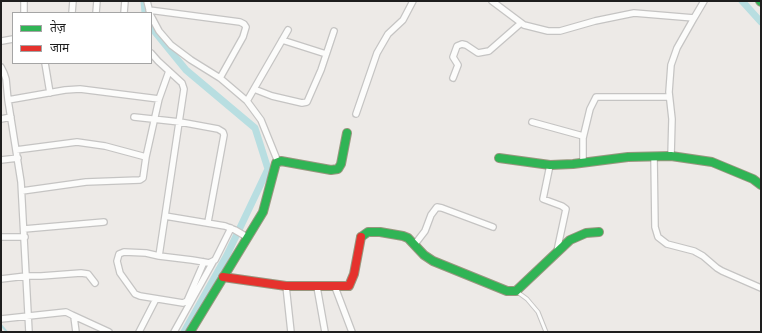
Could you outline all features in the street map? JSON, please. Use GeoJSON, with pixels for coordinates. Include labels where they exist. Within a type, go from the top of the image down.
{"type":"FeatureCollection","features":[{"type":"Feature","properties":{"kind":"street"},"geometry":{"type":"LineString","coordinates":[[24,1],[24,12]]}},
{"type":"Feature","properties":{"kind":"street"},"geometry":{"type":"LineString","coordinates":[[72,12],[73,1]]}},
{"type":"Feature","properties":{"kind":"street"},"geometry":{"type":"LineString","coordinates":[[96,12],[97,1]]}},
{"type":"Feature","properties":{"kind":"street"},"geometry":{"type":"LineString","coordinates":[[124,12],[125,1]]}},
{"type":"Feature","properties":{"kind":"street"},"geometry":{"type":"LineString","coordinates":[[148,1],[149,11],[240,22],[244,24],[246,27],[243,38],[220,78]]}},
{"type":"Feature","properties":{"kind":"street"},"geometry":{"type":"LineString","coordinates":[[356,114],[377,53],[388,34],[403,20],[413,1]]}},
{"type":"Feature","properties":{"kind":"street"},"geometry":{"type":"LineString","coordinates":[[492,1],[521,23],[548,31],[560,31],[595,21],[634,13],[694,18]]}},
{"type":"Feature","properties":{"kind":"street"},"geometry":{"type":"LineString","coordinates":[[672,156],[672,119],[669,97],[672,64],[681,39],[704,1]]}},
{"type":"Feature","properties":{"kind":"street"},"geometry":{"type":"LineString","coordinates":[[152,18],[158,31],[171,45],[191,60],[220,78],[247,100],[262,120],[278,162]]}},
{"type":"Feature","properties":{"kind":"street"},"geometry":{"type":"LineString","coordinates":[[453,78],[458,65],[453,56],[459,44],[466,45],[478,53],[489,51],[521,23]]}},
{"type":"Feature","properties":{"kind":"street"},"geometry":{"type":"LineString","coordinates":[[247,100],[288,30]]}},
{"type":"Feature","properties":{"kind":"street"},"geometry":{"type":"LineString","coordinates":[[254,89],[272,96],[302,103],[307,102],[321,70],[334,31]]}},
{"type":"Feature","properties":{"kind":"street"},"geometry":{"type":"LineString","coordinates":[[2,41],[12,40]]}},
{"type":"Feature","properties":{"kind":"street"},"geometry":{"type":"LineString","coordinates":[[282,40],[326,54]]}},
{"type":"Feature","properties":{"kind":"street"},"geometry":{"type":"LineString","coordinates":[[152,53],[184,86],[180,122],[159,256]]}},
{"type":"Feature","properties":{"kind":"street"},"geometry":{"type":"LineString","coordinates":[[45,64],[50,93]]}},
{"type":"Feature","properties":{"kind":"street"},"geometry":{"type":"LineString","coordinates":[[1,67],[6,79],[10,117],[18,158],[22,192],[28,332]]}},
{"type":"Feature","properties":{"kind":"street"},"geometry":{"type":"LineString","coordinates":[[22,192],[86,182],[140,180],[143,178],[146,157],[156,119],[159,99],[169,71]]}},
{"type":"Feature","properties":{"kind":"street"},"geometry":{"type":"LineString","coordinates":[[8,100],[72,90],[91,90],[159,99]]}},
{"type":"Feature","properties":{"kind":"street"},"geometry":{"type":"LineString","coordinates":[[583,163],[584,136],[590,109],[596,97],[669,97]]}},
{"type":"Feature","properties":{"kind":"street"},"geometry":{"type":"LineString","coordinates":[[1,119],[10,117]]}},
{"type":"Feature","properties":{"kind":"street"},"geometry":{"type":"LineString","coordinates":[[134,117],[180,122],[218,129],[223,132],[224,135],[208,222]]}},
{"type":"Feature","properties":{"kind":"street"},"geometry":{"type":"LineString","coordinates":[[532,122],[584,136]]}},
{"type":"Feature","properties":{"kind":"street"},"geometry":{"type":"LineString","coordinates":[[278,162],[290,162],[331,170],[338,169],[341,164],[347,133]]}},
{"type":"Feature","properties":{"kind":"street"},"geometry":{"type":"LineString","coordinates":[[16,150],[77,142],[105,146],[146,157]]}},
{"type":"Feature","properties":{"kind":"street"},"geometry":{"type":"LineString","coordinates":[[654,156],[655,227],[658,237],[667,244],[694,251],[722,271],[761,288]]}},
{"type":"Feature","properties":{"kind":"street"},"geometry":{"type":"LineString","coordinates":[[499,158],[550,165],[583,163],[628,157],[672,156],[712,162],[753,179],[761,185]]}},
{"type":"Feature","properties":{"kind":"street"},"geometry":{"type":"LineString","coordinates":[[1,160],[18,158]]}},
{"type":"Feature","properties":{"kind":"street"},"geometry":{"type":"LineString","coordinates":[[190,332],[223,277],[245,236],[263,212],[275,165],[278,162]]}},
{"type":"Feature","properties":{"kind":"street"},"geometry":{"type":"LineString","coordinates":[[550,165],[543,199],[566,209],[558,251]]}},
{"type":"Feature","properties":{"kind":"street"},"geometry":{"type":"LineString","coordinates":[[415,244],[425,231],[431,215],[436,207],[493,227]]}},
{"type":"Feature","properties":{"kind":"street"},"geometry":{"type":"LineString","coordinates":[[165,216],[208,222],[233,229],[245,236]]}},
{"type":"Feature","properties":{"kind":"street"},"geometry":{"type":"LineString","coordinates":[[24,229],[104,222]]}},
{"type":"Feature","properties":{"kind":"street"},"geometry":{"type":"LineString","coordinates":[[174,332],[233,229]]}},
{"type":"Feature","properties":{"kind":"street"},"geometry":{"type":"LineString","coordinates":[[223,277],[286,286],[349,286],[354,274],[359,241],[364,234],[368,232],[380,232],[403,236],[411,240],[424,255],[433,261],[508,291],[516,291],[574,238],[599,232]]}},
{"type":"Feature","properties":{"kind":"street"},"geometry":{"type":"LineString","coordinates":[[1,238],[25,237]]}},
{"type":"Feature","properties":{"kind":"street"},"geometry":{"type":"LineString","coordinates":[[204,262],[185,303],[156,299],[135,294],[120,273],[117,261],[118,254],[124,252],[146,253],[204,262],[214,262]]}},
{"type":"Feature","properties":{"kind":"street"},"geometry":{"type":"LineString","coordinates":[[1,279],[81,273],[88,274],[95,283]]}},
{"type":"Feature","properties":{"kind":"street"},"geometry":{"type":"LineString","coordinates":[[286,286],[291,332]]}},
{"type":"Feature","properties":{"kind":"street"},"geometry":{"type":"LineString","coordinates":[[317,287],[325,332]]}},
{"type":"Feature","properties":{"kind":"street"},"geometry":{"type":"LineString","coordinates":[[335,287],[352,332]]}},
{"type":"Feature","properties":{"kind":"street"},"geometry":{"type":"LineString","coordinates":[[139,332],[156,299]]}},
{"type":"Feature","properties":{"kind":"street"},"geometry":{"type":"LineString","coordinates":[[1,319],[66,312],[109,332]]}},
{"type":"Feature","properties":{"kind":"street"},"geometry":{"type":"LineString","coordinates":[[72,315],[75,320],[76,332]]}},
{"type":"Feature","properties":{"kind":"lane"},"geometry":{"type":"LineString","coordinates":[[516,291],[527,299],[538,312],[546,332]]}},
{"type":"Feature","properties":{"kind":"waterway"},"geometry":{"type":"LineString","coordinates":[[144,1],[145,12]]}},
{"type":"Feature","properties":{"kind":"waterway"},"geometry":{"type":"LineString","coordinates":[[742,1],[761,22]]}},
{"type":"Feature","properties":{"kind":"waterway"},"geometry":{"type":"LineString","coordinates":[[152,28],[186,70],[255,128],[268,169],[227,255],[184,332]]}},
{"type":"Feature","properties":{"kind":"waterway"},"geometry":{"type":"LineString","coordinates":[[1,325],[7,332]]}},
{"type":"Feature","properties":{"kind":"traffic: fast"},"geometry":{"type":"LineString","coordinates":[[190,332],[263,212],[276,163],[281,161],[331,170],[338,169],[341,164],[347,133]]}},
{"type":"Feature","properties":{"kind":"traffic: fast"},"geometry":{"type":"LineString","coordinates":[[499,158],[550,165],[573,164],[628,157],[671,156],[712,162],[753,179],[761,185]]}},
{"type":"Feature","properties":{"kind":"traffic: fast"},"geometry":{"type":"LineString","coordinates":[[361,237],[368,232],[380,232],[403,236],[408,238],[424,255],[433,261],[507,291],[516,291],[570,240],[586,233],[599,232]]}},
{"type":"Feature","properties":{"kind":"traffic: jam"},"geometry":{"type":"LineString","coordinates":[[223,277],[286,286],[349,286],[354,274],[361,237]]}}]}
